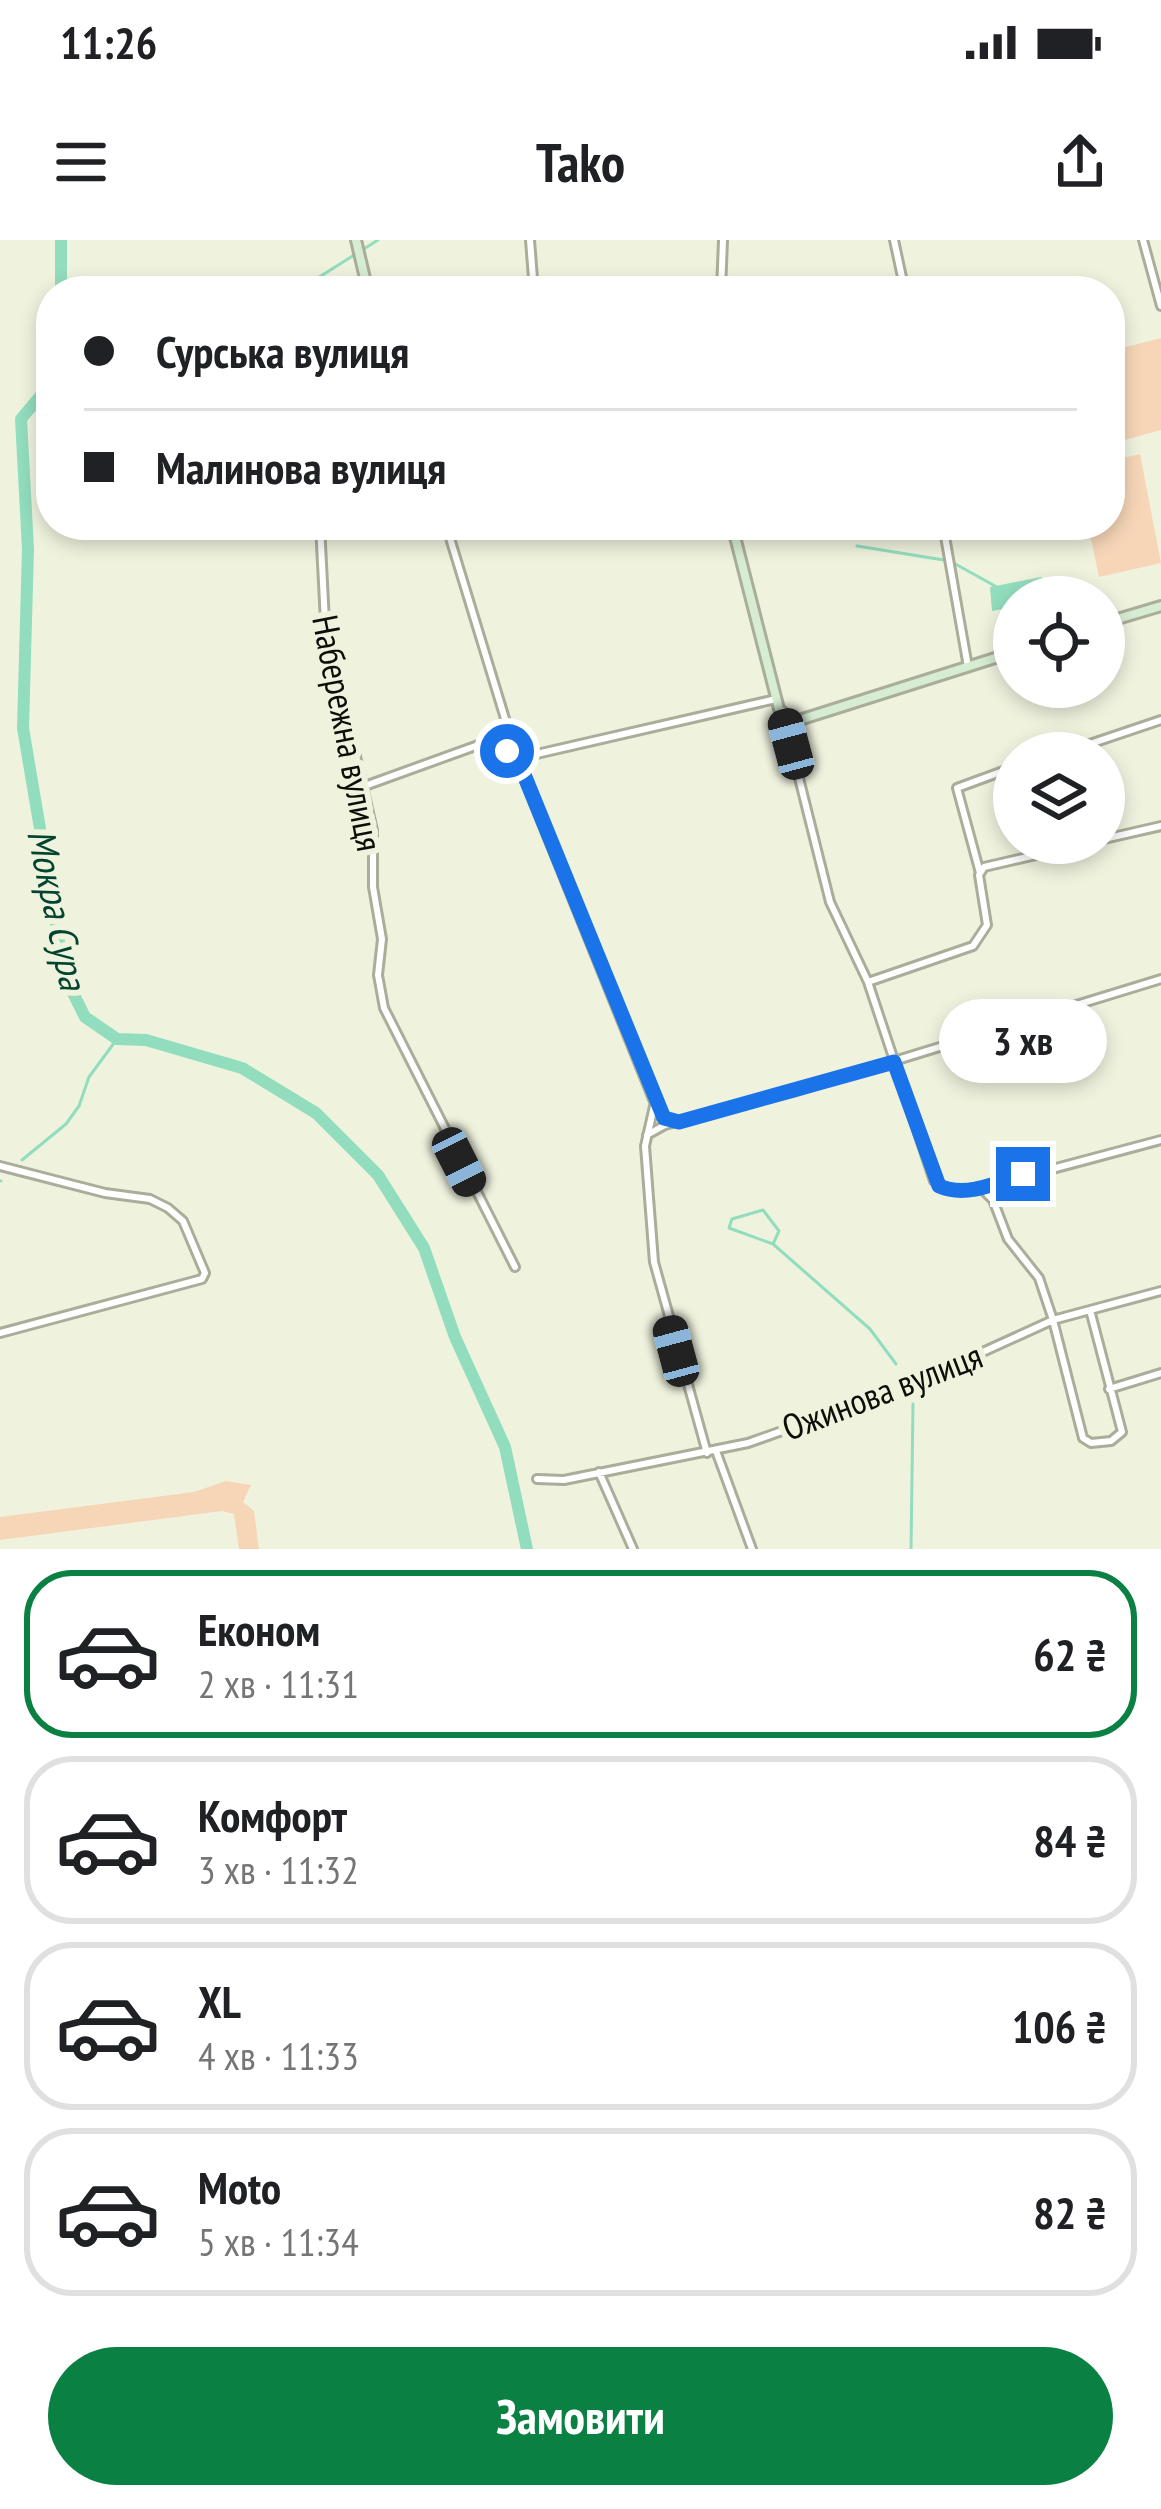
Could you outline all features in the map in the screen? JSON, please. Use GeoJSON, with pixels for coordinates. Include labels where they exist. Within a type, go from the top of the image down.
{"type":"FeatureCollection","features":[{"type":"Feature","properties":{"kind":"street"},"geometry":{"type":"LineString","coordinates":[[530,240],[533,276]]}},
{"type":"Feature","properties":{"kind":"street"},"geometry":{"type":"LineString","coordinates":[[722,276],[723,240]]}},
{"type":"Feature","properties":{"kind":"street"},"geometry":{"type":"LineString","coordinates":[[894,240],[902,276]]}},
{"type":"Feature","properties":{"kind":"street"},"geometry":{"type":"LineString","coordinates":[[1144,240],[1161,306]]}},
{"type":"Feature","properties":{"kind":"street"},"geometry":{"type":"LineString","coordinates":[[356,242],[364,276]]}},
{"type":"Feature","properties":{"kind":"street","name":"Набережна вулиця"},"geometry":{"type":"LineString","coordinates":[[321,540],[325,622],[373,830],[373,886],[382,939],[378,975],[384,1008],[515,1267]]}},
{"type":"Feature","properties":{"kind":"street"},"geometry":{"type":"LineString","coordinates":[[451,540],[516,755],[653,1097],[664,1118],[679,1122]]}},
{"type":"Feature","properties":{"kind":"street"},"geometry":{"type":"LineString","coordinates":[[736,540],[830,902],[868,982],[939,1186],[954,1191],[981,1188],[1161,1140]]}},
{"type":"Feature","properties":{"kind":"street"},"geometry":{"type":"LineString","coordinates":[[946,540],[968,667]]}},
{"type":"Feature","properties":{"kind":"street"},"geometry":{"type":"LineString","coordinates":[[1125,617],[1161,606]]}},
{"type":"Feature","properties":{"kind":"street"},"geometry":{"type":"LineString","coordinates":[[784,718],[800,722],[993,659]]}},
{"type":"Feature","properties":{"kind":"street"},"geometry":{"type":"LineString","coordinates":[[362,787],[481,744],[495,744],[516,755],[776,699]]}},
{"type":"Feature","properties":{"kind":"street"},"geometry":{"type":"LineString","coordinates":[[1125,732],[1161,720]]}},
{"type":"Feature","properties":{"kind":"street"},"geometry":{"type":"LineString","coordinates":[[868,982],[973,946],[987,926],[980,872],[957,788],[993,775]]}},
{"type":"Feature","properties":{"kind":"street"},"geometry":{"type":"LineString","coordinates":[[1125,834],[1161,826]]}},
{"type":"Feature","properties":{"kind":"street"},"geometry":{"type":"LineString","coordinates":[[980,872],[996,864]]}},
{"type":"Feature","properties":{"kind":"street"},"geometry":{"type":"LineString","coordinates":[[647,1135],[1161,979]]}},
{"type":"Feature","properties":{"kind":"street"},"geometry":{"type":"LineString","coordinates":[[653,1097],[647,1135],[654,1262],[711,1452],[752,1549]]}},
{"type":"Feature","properties":{"kind":"street"},"geometry":{"type":"LineString","coordinates":[[0,1166],[105,1193],[150,1198],[168,1208],[194,1240],[205,1276],[0,1333]]}},
{"type":"Feature","properties":{"kind":"street"},"geometry":{"type":"LineString","coordinates":[[981,1188],[993,1200],[1008,1239],[1039,1278],[1083,1438],[1091,1443],[1111,1441],[1122,1432],[1090,1310],[1161,1291]]}},
{"type":"Feature","properties":{"kind":"street","name":"Ожинова вулиця"},"geometry":{"type":"LineString","coordinates":[[537,1479],[549,1482],[711,1452],[908,1386],[1053,1320],[1090,1310]]}},
{"type":"Feature","properties":{"kind":"street"},"geometry":{"type":"LineString","coordinates":[[1108,1389],[1161,1373]]}},
{"type":"Feature","properties":{"kind":"street"},"geometry":{"type":"LineString","coordinates":[[598,1472],[633,1549]]}},
{"type":"Feature","properties":{"kind":"shaded area"},"geometry":{"type":"Polygon","coordinates":[[[1161,338],[1161,430],[1125,440],[1125,347],[1161,338]]]}},
{"type":"Feature","properties":{"kind":"shaded area"},"geometry":{"type":"Polygon","coordinates":[[[1140,454],[1161,563],[1099,576],[1091,540],[1125,540],[1125,458],[1140,454]]]}},
{"type":"Feature","properties":{"kind":"shaded area"},"geometry":{"type":"Polygon","coordinates":[[[226,1481],[251,1485],[243,1502],[254,1511],[259,1549],[239,1549],[234,1514],[222,1511],[0,1540],[0,1517],[194,1492],[226,1481]]]}},
{"type":"Feature","properties":{"kind":"waterway","name":"Мокра Сура"},"geometry":{"type":"LineString","coordinates":[[61,240],[61,276]]}},
{"type":"Feature","properties":{"kind":"waterway"},"geometry":{"type":"LineString","coordinates":[[321,276],[378,240]]}},
{"type":"Feature","properties":{"kind":"waterway","name":"Мокра Сура"},"geometry":{"type":"LineString","coordinates":[[36,401],[21,419],[28,549],[23,728],[65,977],[85,1017],[117,1039],[146,1040],[242,1068],[316,1113],[378,1175],[424,1248],[455,1337],[505,1447],[527,1549]]}},
{"type":"Feature","properties":{"kind":"waterway"},"geometry":{"type":"LineString","coordinates":[[857,546],[950,561],[993,585]]}},
{"type":"Feature","properties":{"kind":"waterway"},"geometry":{"type":"LineString","coordinates":[[22,1160],[66,1124],[79,1106],[89,1077],[117,1039]]}},
{"type":"Feature","properties":{"kind":"waterway"},"geometry":{"type":"LineString","coordinates":[[773,1244],[779,1231],[763,1210],[732,1219],[729,1228],[773,1244],[870,1329],[896,1364]]}},
{"type":"Feature","properties":{"kind":"waterway"},"geometry":{"type":"LineString","coordinates":[[911,1549],[913,1404]]}},
{"type":"Feature","properties":{"kind":"route"},"geometry":{"type":"LineString","coordinates":[[507,751],[516,755],[664,1118],[679,1122],[894,1062],[939,1186],[968,1190],[1023,1174]]}}]}
